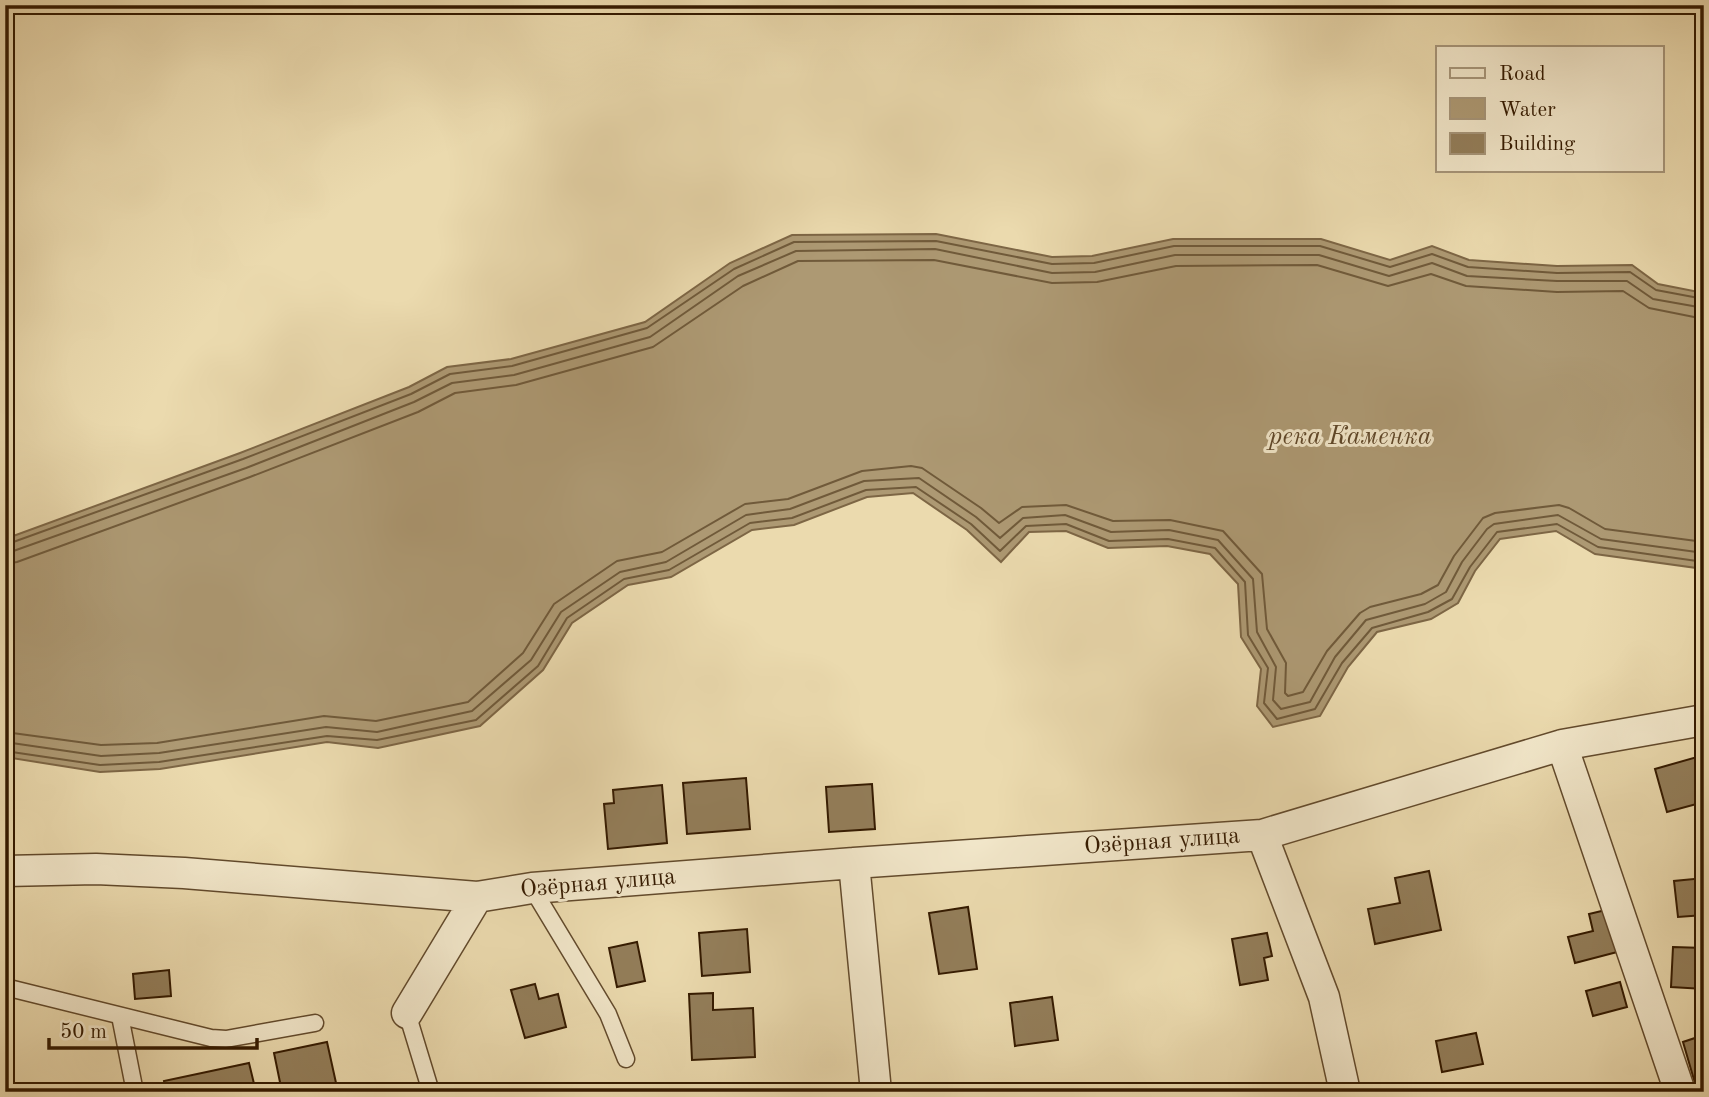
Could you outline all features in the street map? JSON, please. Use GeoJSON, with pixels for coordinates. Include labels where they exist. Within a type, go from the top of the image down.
{"type":"FeatureCollection","features":[{"type":"Feature","properties":{"kind":"street","name":"Озёрная улица"},"geometry":{"type":"LineString","coordinates":[[5,871],[96,869],[184,873],[477,897],[532,888],[1262,835],[1562,745],[1704,720]]}},
{"type":"Feature","properties":{"kind":"street"},"geometry":{"type":"LineString","coordinates":[[1562,745],[1680,1092]]}},
{"type":"Feature","properties":{"kind":"street","name":"Озёрная улица"},"geometry":{"type":"LineString","coordinates":[[1262,835],[1324,997],[1345,1092]]}},
{"type":"Feature","properties":{"kind":"street"},"geometry":{"type":"LineString","coordinates":[[853,863],[876,1092]]}},
{"type":"Feature","properties":{"kind":"street"},"geometry":{"type":"LineString","coordinates":[[407,1013],[477,897]]}},
{"type":"Feature","properties":{"kind":"lane"},"geometry":{"type":"LineString","coordinates":[[532,888],[607,1014],[626,1059]]}},
{"type":"Feature","properties":{"kind":"lane"},"geometry":{"type":"LineString","coordinates":[[5,987],[211,1038],[226,1039],[315,1023]]}},
{"type":"Feature","properties":{"kind":"lane"},"geometry":{"type":"LineString","coordinates":[[407,1013],[431,1092]]}},
{"type":"Feature","properties":{"kind":"lane"},"geometry":{"type":"LineString","coordinates":[[120,1016],[135,1092]]}},
{"type":"Feature","properties":{"kind":"water","name":"река Каменка"},"geometry":{"type":"Polygon","coordinates":[[[936,234],[1052,257],[1092,256],[1173,239],[1321,239],[1390,260],[1432,246],[1469,260],[1557,266],[1632,265],[1658,284],[1704,293],[1704,569],[1595,554],[1556,531],[1500,539],[1475,571],[1458,603],[1431,619],[1377,632],[1348,667],[1320,716],[1273,727],[1257,706],[1261,669],[1241,637],[1238,584],[1210,554],[1167,546],[1108,548],[1066,531],[1029,532],[1001,562],[967,530],[913,493],[867,497],[794,525],[752,530],[671,577],[628,585],[572,623],[543,670],[480,726],[378,748],[327,742],[160,769],[100,772],[5,757],[5,539],[240,453],[409,387],[447,367],[511,359],[645,322],[730,263],[792,235],[936,234]]]}},
{"type":"Feature","properties":{"kind":"building"},"geometry":{"type":"Polygon","coordinates":[[[1704,755],[1704,802],[1667,812],[1655,769],[1704,755]]]}},
{"type":"Feature","properties":{"kind":"building"},"geometry":{"type":"Polygon","coordinates":[[[746,778],[750,829],[687,834],[683,783],[746,778]]]}},
{"type":"Feature","properties":{"kind":"building"},"geometry":{"type":"Polygon","coordinates":[[[872,784],[875,829],[829,832],[826,787],[872,784]]]}},
{"type":"Feature","properties":{"kind":"building"},"geometry":{"type":"Polygon","coordinates":[[[662,785],[667,843],[608,849],[604,804],[614,803],[613,790],[662,785]]]}},
{"type":"Feature","properties":{"kind":"building"},"geometry":{"type":"Polygon","coordinates":[[[1429,871],[1441,930],[1375,944],[1368,909],[1400,903],[1395,878],[1429,871]]]}},
{"type":"Feature","properties":{"kind":"building"},"geometry":{"type":"Polygon","coordinates":[[[1704,878],[1704,915],[1678,917],[1674,881],[1704,878]]]}},
{"type":"Feature","properties":{"kind":"building"},"geometry":{"type":"Polygon","coordinates":[[[968,907],[977,969],[939,974],[929,913],[968,907]]]}},
{"type":"Feature","properties":{"kind":"building"},"geometry":{"type":"Polygon","coordinates":[[[1610,909],[1621,951],[1575,963],[1568,937],[1593,931],[1589,914],[1610,909]]]}},
{"type":"Feature","properties":{"kind":"building"},"geometry":{"type":"Polygon","coordinates":[[[747,929],[750,972],[702,976],[699,933],[747,929]]]}},
{"type":"Feature","properties":{"kind":"building"},"geometry":{"type":"Polygon","coordinates":[[[1267,933],[1272,956],[1264,958],[1268,980],[1240,985],[1232,939],[1267,933]]]}},
{"type":"Feature","properties":{"kind":"building"},"geometry":{"type":"Polygon","coordinates":[[[637,942],[645,981],[617,987],[609,948],[637,942]]]}},
{"type":"Feature","properties":{"kind":"building"},"geometry":{"type":"Polygon","coordinates":[[[1673,947],[1704,948],[1704,989],[1671,987],[1673,947]]]}},
{"type":"Feature","properties":{"kind":"building"},"geometry":{"type":"Polygon","coordinates":[[[169,970],[171,996],[135,999],[133,974],[169,970]]]}},
{"type":"Feature","properties":{"kind":"building"},"geometry":{"type":"Polygon","coordinates":[[[1620,982],[1627,1007],[1593,1016],[1586,991],[1620,982]]]}},
{"type":"Feature","properties":{"kind":"building"},"geometry":{"type":"Polygon","coordinates":[[[535,984],[539,999],[558,994],[566,1027],[525,1038],[511,990],[535,984]]]}},
{"type":"Feature","properties":{"kind":"building"},"geometry":{"type":"Polygon","coordinates":[[[713,993],[713,1010],[753,1008],[755,1057],[692,1060],[689,994],[713,993]]]}},
{"type":"Feature","properties":{"kind":"building"},"geometry":{"type":"Polygon","coordinates":[[[1052,997],[1058,1040],[1015,1046],[1010,1003],[1052,997]]]}},
{"type":"Feature","properties":{"kind":"building"},"geometry":{"type":"Polygon","coordinates":[[[1476,1033],[1483,1064],[1442,1072],[1436,1041],[1476,1033]]]}},
{"type":"Feature","properties":{"kind":"building"},"geometry":{"type":"Polygon","coordinates":[[[1704,1035],[1704,1088],[1697,1090],[1683,1042],[1704,1035]]]}},
{"type":"Feature","properties":{"kind":"building"},"geometry":{"type":"Polygon","coordinates":[[[327,1042],[338,1092],[282,1092],[274,1053],[327,1042]]]}},
{"type":"Feature","properties":{"kind":"building"},"geometry":{"type":"Polygon","coordinates":[[[249,1063],[256,1092],[166,1092],[164,1081],[249,1063]]]}}]}
